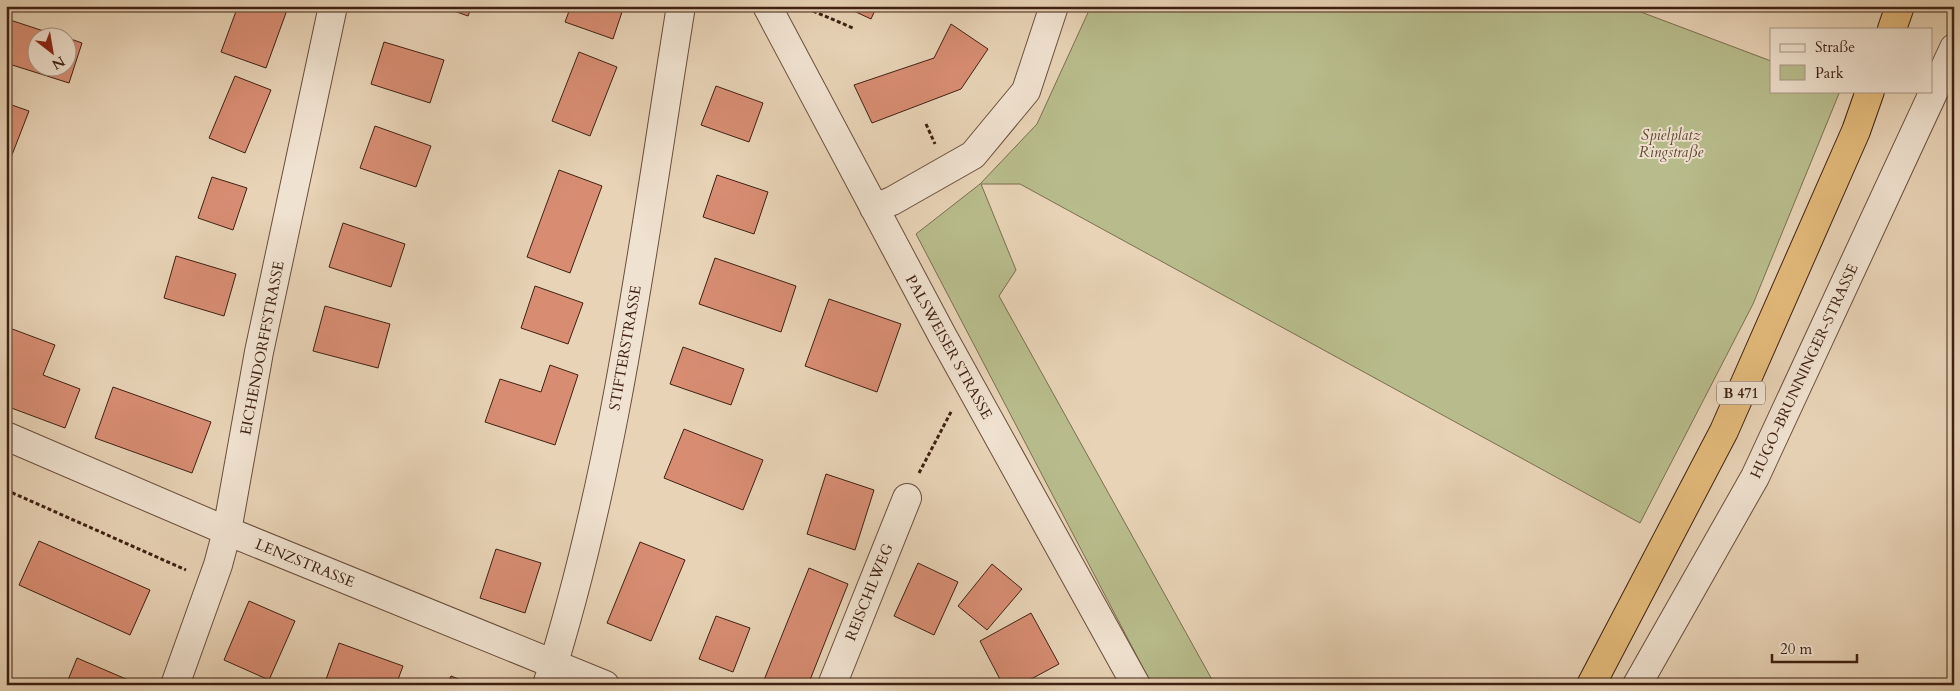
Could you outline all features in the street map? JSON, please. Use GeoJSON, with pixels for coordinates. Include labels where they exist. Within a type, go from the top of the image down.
{"type":"FeatureCollection","features":[{"type":"Feature","properties":{"kind":"highway"},"geometry":{"type":"LineString","coordinates":[[1892,28],[1900,6]]}},
{"type":"Feature","properties":{"kind":"highway","name":"B 471"},"geometry":{"type":"LineString","coordinates":[[1591,685],[1724,431],[1856,131],[1870,92]]}},
{"type":"Feature","properties":{"kind":"street","name":"EICHENDORFFSTRASSE"},"geometry":{"type":"LineString","coordinates":[[175,685],[212,581],[227,531],[259,352],[334,6]]}},
{"type":"Feature","properties":{"kind":"street","name":"STIFTERSTRASSE"},"geometry":{"type":"LineString","coordinates":[[550,675],[602,479],[629,333],[681,6]]}},
{"type":"Feature","properties":{"kind":"street","name":"PALSWEISER STRASSE"},"geometry":{"type":"LineString","coordinates":[[767,6],[874,208],[1136,685]]}},
{"type":"Feature","properties":{"kind":"street"},"geometry":{"type":"LineString","coordinates":[[874,208],[892,201],[973,155],[1026,91],[1054,6]]}},
{"type":"Feature","properties":{"kind":"street","name":"HUGO-BRUNNINGER-STRASSE"},"geometry":{"type":"LineString","coordinates":[[1637,685],[1755,477],[1954,48]]}},
{"type":"Feature","properties":{"kind":"street","name":"LENZSTRASSE"},"geometry":{"type":"LineString","coordinates":[[6,436],[227,531],[550,675],[605,685]]}},
{"type":"Feature","properties":{"kind":"street","name":"REISCHLWEG"},"geometry":{"type":"LineString","coordinates":[[832,685],[907,498]]}},
{"type":"Feature","properties":{"kind":"path"},"geometry":{"type":"LineString","coordinates":[[801,6],[853,28]]}},
{"type":"Feature","properties":{"kind":"path"},"geometry":{"type":"LineString","coordinates":[[907,498],[952,411]]}},
{"type":"Feature","properties":{"kind":"path"},"geometry":{"type":"LineString","coordinates":[[6,490],[212,581]]}},
{"type":"Feature","properties":{"kind":"green space","name":"Spielplatz Ringstraße"},"geometry":{"type":"Polygon","coordinates":[[[1091,6],[1625,6],[1770,61],[1770,92],[1840,92],[1753,304],[1640,523],[1020,184],[981,184],[1016,270],[999,296],[1215,685],[1152,685],[916,234],[980,184],[1037,124],[1091,6]]]}},
{"type":"Feature","properties":{"kind":"building"},"geometry":{"type":"Polygon","coordinates":[[[238,6],[277,6],[287,10],[266,68],[221,52],[238,6]]]}},
{"type":"Feature","properties":{"kind":"building"},"geometry":{"type":"Polygon","coordinates":[[[440,6],[472,6],[468,16],[440,6]]]}},
{"type":"Feature","properties":{"kind":"building"},"geometry":{"type":"Polygon","coordinates":[[[571,6],[624,6],[613,39],[565,22],[571,6]]]}},
{"type":"Feature","properties":{"kind":"building"},"geometry":{"type":"Polygon","coordinates":[[[843,6],[877,6],[871,19],[843,6]]]}},
{"type":"Feature","properties":{"kind":"building"},"geometry":{"type":"Polygon","coordinates":[[[7,19],[34,28],[28,28],[28,70],[6,63],[7,19]]]}},
{"type":"Feature","properties":{"kind":"building"},"geometry":{"type":"Polygon","coordinates":[[[951,24],[988,49],[961,89],[872,123],[854,85],[934,58],[951,24]]]}},
{"type":"Feature","properties":{"kind":"building"},"geometry":{"type":"Polygon","coordinates":[[[78,42],[82,43],[78,55],[78,42]]]}},
{"type":"Feature","properties":{"kind":"building"},"geometry":{"type":"Polygon","coordinates":[[[384,42],[444,60],[430,103],[371,84],[384,42]]]}},
{"type":"Feature","properties":{"kind":"building"},"geometry":{"type":"Polygon","coordinates":[[[579,52],[617,67],[590,136],[552,121],[579,52]]]}},
{"type":"Feature","properties":{"kind":"building"},"geometry":{"type":"Polygon","coordinates":[[[235,76],[271,90],[245,153],[209,138],[235,76]]]}},
{"type":"Feature","properties":{"kind":"building"},"geometry":{"type":"Polygon","coordinates":[[[53,78],[71,78],[69,83],[53,78]]]}},
{"type":"Feature","properties":{"kind":"building"},"geometry":{"type":"Polygon","coordinates":[[[716,86],[763,103],[749,142],[701,125],[716,86]]]}},
{"type":"Feature","properties":{"kind":"building"},"geometry":{"type":"Polygon","coordinates":[[[6,103],[29,111],[10,160],[6,159],[6,103]]]}},
{"type":"Feature","properties":{"kind":"building"},"geometry":{"type":"Polygon","coordinates":[[[375,126],[431,146],[416,187],[360,168],[375,126]]]}},
{"type":"Feature","properties":{"kind":"building"},"geometry":{"type":"Polygon","coordinates":[[[559,170],[602,186],[570,273],[527,257],[559,170]]]}},
{"type":"Feature","properties":{"kind":"building"},"geometry":{"type":"Polygon","coordinates":[[[717,175],[768,192],[754,234],[703,217],[717,175]]]}},
{"type":"Feature","properties":{"kind":"building"},"geometry":{"type":"Polygon","coordinates":[[[212,177],[247,188],[233,230],[198,218],[212,177]]]}},
{"type":"Feature","properties":{"kind":"building"},"geometry":{"type":"Polygon","coordinates":[[[343,223],[405,244],[391,287],[329,267],[343,223]]]}},
{"type":"Feature","properties":{"kind":"building"},"geometry":{"type":"Polygon","coordinates":[[[176,256],[236,274],[224,316],[164,298],[176,256]]]}},
{"type":"Feature","properties":{"kind":"building"},"geometry":{"type":"Polygon","coordinates":[[[715,258],[796,286],[781,332],[699,304],[715,258]]]}},
{"type":"Feature","properties":{"kind":"building"},"geometry":{"type":"Polygon","coordinates":[[[535,286],[583,303],[568,344],[521,328],[535,286]]]}},
{"type":"Feature","properties":{"kind":"building"},"geometry":{"type":"Polygon","coordinates":[[[829,299],[901,324],[877,392],[805,366],[829,299]]]}},
{"type":"Feature","properties":{"kind":"building"},"geometry":{"type":"Polygon","coordinates":[[[325,306],[390,324],[378,368],[313,351],[325,306]]]}},
{"type":"Feature","properties":{"kind":"building"},"geometry":{"type":"Polygon","coordinates":[[[7,327],[55,345],[43,375],[80,389],[65,428],[6,406],[7,327]]]}},
{"type":"Feature","properties":{"kind":"building"},"geometry":{"type":"Polygon","coordinates":[[[683,347],[744,369],[731,405],[670,384],[683,347]]]}},
{"type":"Feature","properties":{"kind":"building"},"geometry":{"type":"Polygon","coordinates":[[[550,365],[578,375],[555,445],[485,422],[500,379],[541,392],[550,365]]]}},
{"type":"Feature","properties":{"kind":"building"},"geometry":{"type":"Polygon","coordinates":[[[113,387],[211,422],[192,473],[95,438],[113,387]]]}},
{"type":"Feature","properties":{"kind":"building"},"geometry":{"type":"Polygon","coordinates":[[[684,429],[763,460],[743,510],[664,478],[684,429]]]}},
{"type":"Feature","properties":{"kind":"building"},"geometry":{"type":"Polygon","coordinates":[[[826,474],[874,490],[855,550],[807,534],[826,474]]]}},
{"type":"Feature","properties":{"kind":"building"},"geometry":{"type":"Polygon","coordinates":[[[39,541],[150,590],[130,635],[19,585],[39,541]]]}},
{"type":"Feature","properties":{"kind":"building"},"geometry":{"type":"Polygon","coordinates":[[[640,542],[685,560],[651,641],[607,623],[640,542]]]}},
{"type":"Feature","properties":{"kind":"building"},"geometry":{"type":"Polygon","coordinates":[[[496,549],[541,563],[525,613],[480,598],[496,549]]]}},
{"type":"Feature","properties":{"kind":"building"},"geometry":{"type":"Polygon","coordinates":[[[918,563],[958,582],[934,635],[894,616],[918,563]]]}},
{"type":"Feature","properties":{"kind":"building"},"geometry":{"type":"Polygon","coordinates":[[[992,564],[1022,589],[987,630],[958,606],[992,564]]]}},
{"type":"Feature","properties":{"kind":"building"},"geometry":{"type":"Polygon","coordinates":[[[809,568],[848,584],[808,685],[762,685],[809,568]]]}},
{"type":"Feature","properties":{"kind":"building"},"geometry":{"type":"Polygon","coordinates":[[[249,601],[295,621],[269,680],[224,660],[249,601]]]}},
{"type":"Feature","properties":{"kind":"building"},"geometry":{"type":"Polygon","coordinates":[[[1031,613],[1059,664],[1020,685],[1003,685],[980,641],[1031,613]]]}},
{"type":"Feature","properties":{"kind":"building"},"geometry":{"type":"Polygon","coordinates":[[[716,616],[750,628],[733,672],[699,659],[716,616]]]}},
{"type":"Feature","properties":{"kind":"building"},"geometry":{"type":"Polygon","coordinates":[[[339,643],[403,666],[396,685],[324,685],[339,643]]]}},
{"type":"Feature","properties":{"kind":"building"},"geometry":{"type":"Polygon","coordinates":[[[77,658],[140,685],[66,685],[77,658]]]}},
{"type":"Feature","properties":{"kind":"building"},"geometry":{"type":"Polygon","coordinates":[[[451,676],[473,685],[447,685],[451,676]]]}}]}
